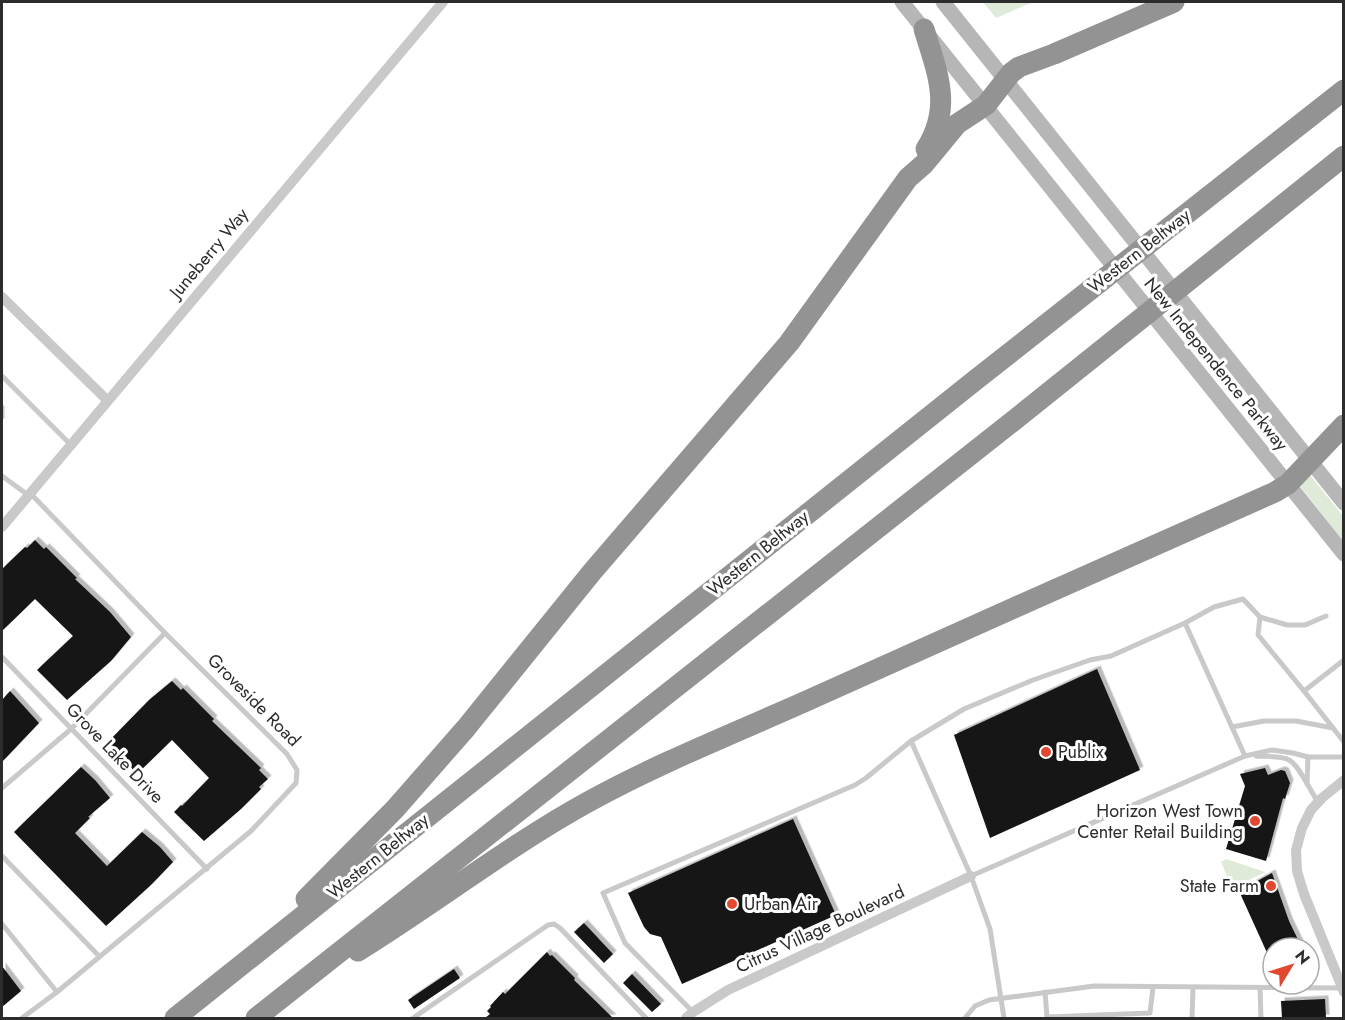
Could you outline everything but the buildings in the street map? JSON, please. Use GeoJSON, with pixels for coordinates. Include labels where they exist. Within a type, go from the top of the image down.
{"type":"FeatureCollection","features":[{"type":"Feature","properties":{"kind":"highway"},"geometry":{"type":"LineString","coordinates":[[908,178],[924,164],[957,124],[986,105],[1011,73],[1019,67],[1174,2]]}},
{"type":"Feature","properties":{"kind":"highway"},"geometry":{"type":"LineString","coordinates":[[183,1012],[307,898],[395,809],[466,728],[592,572],[789,344],[908,178],[938,125],[941,105],[940,85],[924,29]]}},
{"type":"Feature","properties":{"kind":"highway","name":"Western Beltway"},"geometry":{"type":"LineString","coordinates":[[183,1012],[960,392],[1344,90]]}},
{"type":"Feature","properties":{"kind":"highway"},"geometry":{"type":"LineString","coordinates":[[256,1018],[1017,418],[1344,156]]}},
{"type":"Feature","properties":{"kind":"highway"},"geometry":{"type":"LineString","coordinates":[[274,1005],[407,921],[522,840],[589,801],[1043,594],[1275,492],[1288,484],[1344,424]]}},
{"type":"Feature","properties":{"kind":"main road","name":"New Independence Parkway"},"geometry":{"type":"LineString","coordinates":[[902,2],[1344,554]]}},
{"type":"Feature","properties":{"kind":"main road","name":"New Independence Parkway"},"geometry":{"type":"LineString","coordinates":[[944,2],[1344,503]]}},
{"type":"Feature","properties":{"kind":"street","name":"Juneberry Way"},"geometry":{"type":"LineString","coordinates":[[2,527],[443,2]]}},
{"type":"Feature","properties":{"kind":"street"},"geometry":{"type":"LineString","coordinates":[[2,297],[107,400]]}},
{"type":"Feature","properties":{"kind":"street"},"geometry":{"type":"LineString","coordinates":[[1343,990],[1304,894],[1297,871],[1296,850],[1302,828],[1311,810],[1344,780]]}},
{"type":"Feature","properties":{"kind":"street","name":"Citrus Village Boulevard"},"geometry":{"type":"LineString","coordinates":[[689,1015],[728,990],[971,876]]}},
{"type":"Feature","properties":{"kind":"lane"},"geometry":{"type":"LineString","coordinates":[[2,376],[70,444]]}},
{"type":"Feature","properties":{"kind":"lane"},"geometry":{"type":"LineString","coordinates":[[2,407],[2,417]]}},
{"type":"Feature","properties":{"kind":"lane","name":"Groveside Road"},"geometry":{"type":"LineString","coordinates":[[2,476],[29,494],[287,754],[298,774],[294,787],[251,831],[57,992],[22,1018]]}},
{"type":"Feature","properties":{"kind":"lane"},"geometry":{"type":"LineString","coordinates":[[689,1015],[625,943],[603,893],[855,785],[910,741],[938,723],[974,705],[1033,680],[1090,660],[1111,656],[1185,623],[1214,607],[1243,599],[1260,617],[1287,625],[1305,625],[1326,616]]}},
{"type":"Feature","properties":{"kind":"lane"},"geometry":{"type":"LineString","coordinates":[[1260,617],[1258,635],[1344,742]]}},
{"type":"Feature","properties":{"kind":"lane"},"geometry":{"type":"LineString","coordinates":[[1185,623],[1245,756]]}},
{"type":"Feature","properties":{"kind":"lane"},"geometry":{"type":"LineString","coordinates":[[2,788],[71,729],[165,633]]}},
{"type":"Feature","properties":{"kind":"lane","name":"Grove Lake Drive"},"geometry":{"type":"LineString","coordinates":[[2,657],[207,869]]}},
{"type":"Feature","properties":{"kind":"lane"},"geometry":{"type":"LineString","coordinates":[[1304,691],[1344,660]]}},
{"type":"Feature","properties":{"kind":"lane"},"geometry":{"type":"LineString","coordinates":[[1232,727],[1264,721],[1296,722],[1332,728]]}},
{"type":"Feature","properties":{"kind":"lane"},"geometry":{"type":"LineString","coordinates":[[910,741],[971,876],[990,929],[1004,1018]]}},
{"type":"Feature","properties":{"kind":"lane"},"geometry":{"type":"LineString","coordinates":[[971,876],[1245,756],[1272,750],[1308,757],[1344,757]]}},
{"type":"Feature","properties":{"kind":"lane"},"geometry":{"type":"LineString","coordinates":[[1245,756],[1281,757],[1289,760],[1295,765],[1318,802]]}},
{"type":"Feature","properties":{"kind":"lane"},"geometry":{"type":"LineString","coordinates":[[1307,784],[1308,757]]}},
{"type":"Feature","properties":{"kind":"lane"},"geometry":{"type":"LineString","coordinates":[[2,856],[99,956]]}},
{"type":"Feature","properties":{"kind":"lane"},"geometry":{"type":"LineString","coordinates":[[2,924],[57,992]]}},
{"type":"Feature","properties":{"kind":"lane"},"geometry":{"type":"LineString","coordinates":[[413,1018],[548,925],[554,924],[646,1018]]}},
{"type":"Feature","properties":{"kind":"lane"},"geometry":{"type":"LineString","coordinates":[[965,1018],[975,1006],[1001,998],[1094,986],[1343,990]]}},
{"type":"Feature","properties":{"kind":"lane"},"geometry":{"type":"LineString","coordinates":[[1044,992],[1044,1018],[1150,1016],[1153,987]]}},
{"type":"Feature","properties":{"kind":"lane"},"geometry":{"type":"LineString","coordinates":[[1192,1018],[1193,988]]}},
{"type":"Feature","properties":{"kind":"lane"},"geometry":{"type":"LineString","coordinates":[[1260,988],[1261,1018]]}},
{"type":"Feature","properties":{"kind":"green space"},"geometry":{"type":"Polygon","coordinates":[[[983,2],[1033,2],[996,18],[983,2]]]}},
{"type":"Feature","properties":{"kind":"green space"},"geometry":{"type":"Polygon","coordinates":[[[1310,475],[1343,516],[1343,541],[1301,487],[1300,484],[1310,475]]]}},
{"type":"Feature","properties":{"kind":"green space"},"geometry":{"type":"Polygon","coordinates":[[[1226,859],[1266,872],[1232,888],[1221,862],[1226,859]]]}},
{"type":"Feature","properties":{"kind":"place","name":"Publix"},"geometry":{"type":"Point","coordinates":[1046,752]}},
{"type":"Feature","properties":{"kind":"place","name":"Horizon West Town Center Retail Building"},"geometry":{"type":"Point","coordinates":[1255,821]}},
{"type":"Feature","properties":{"kind":"place","name":"State Farm"},"geometry":{"type":"Point","coordinates":[1271,886]}},
{"type":"Feature","properties":{"kind":"place","name":"Urban Air"},"geometry":{"type":"Point","coordinates":[732,904]}}]}
